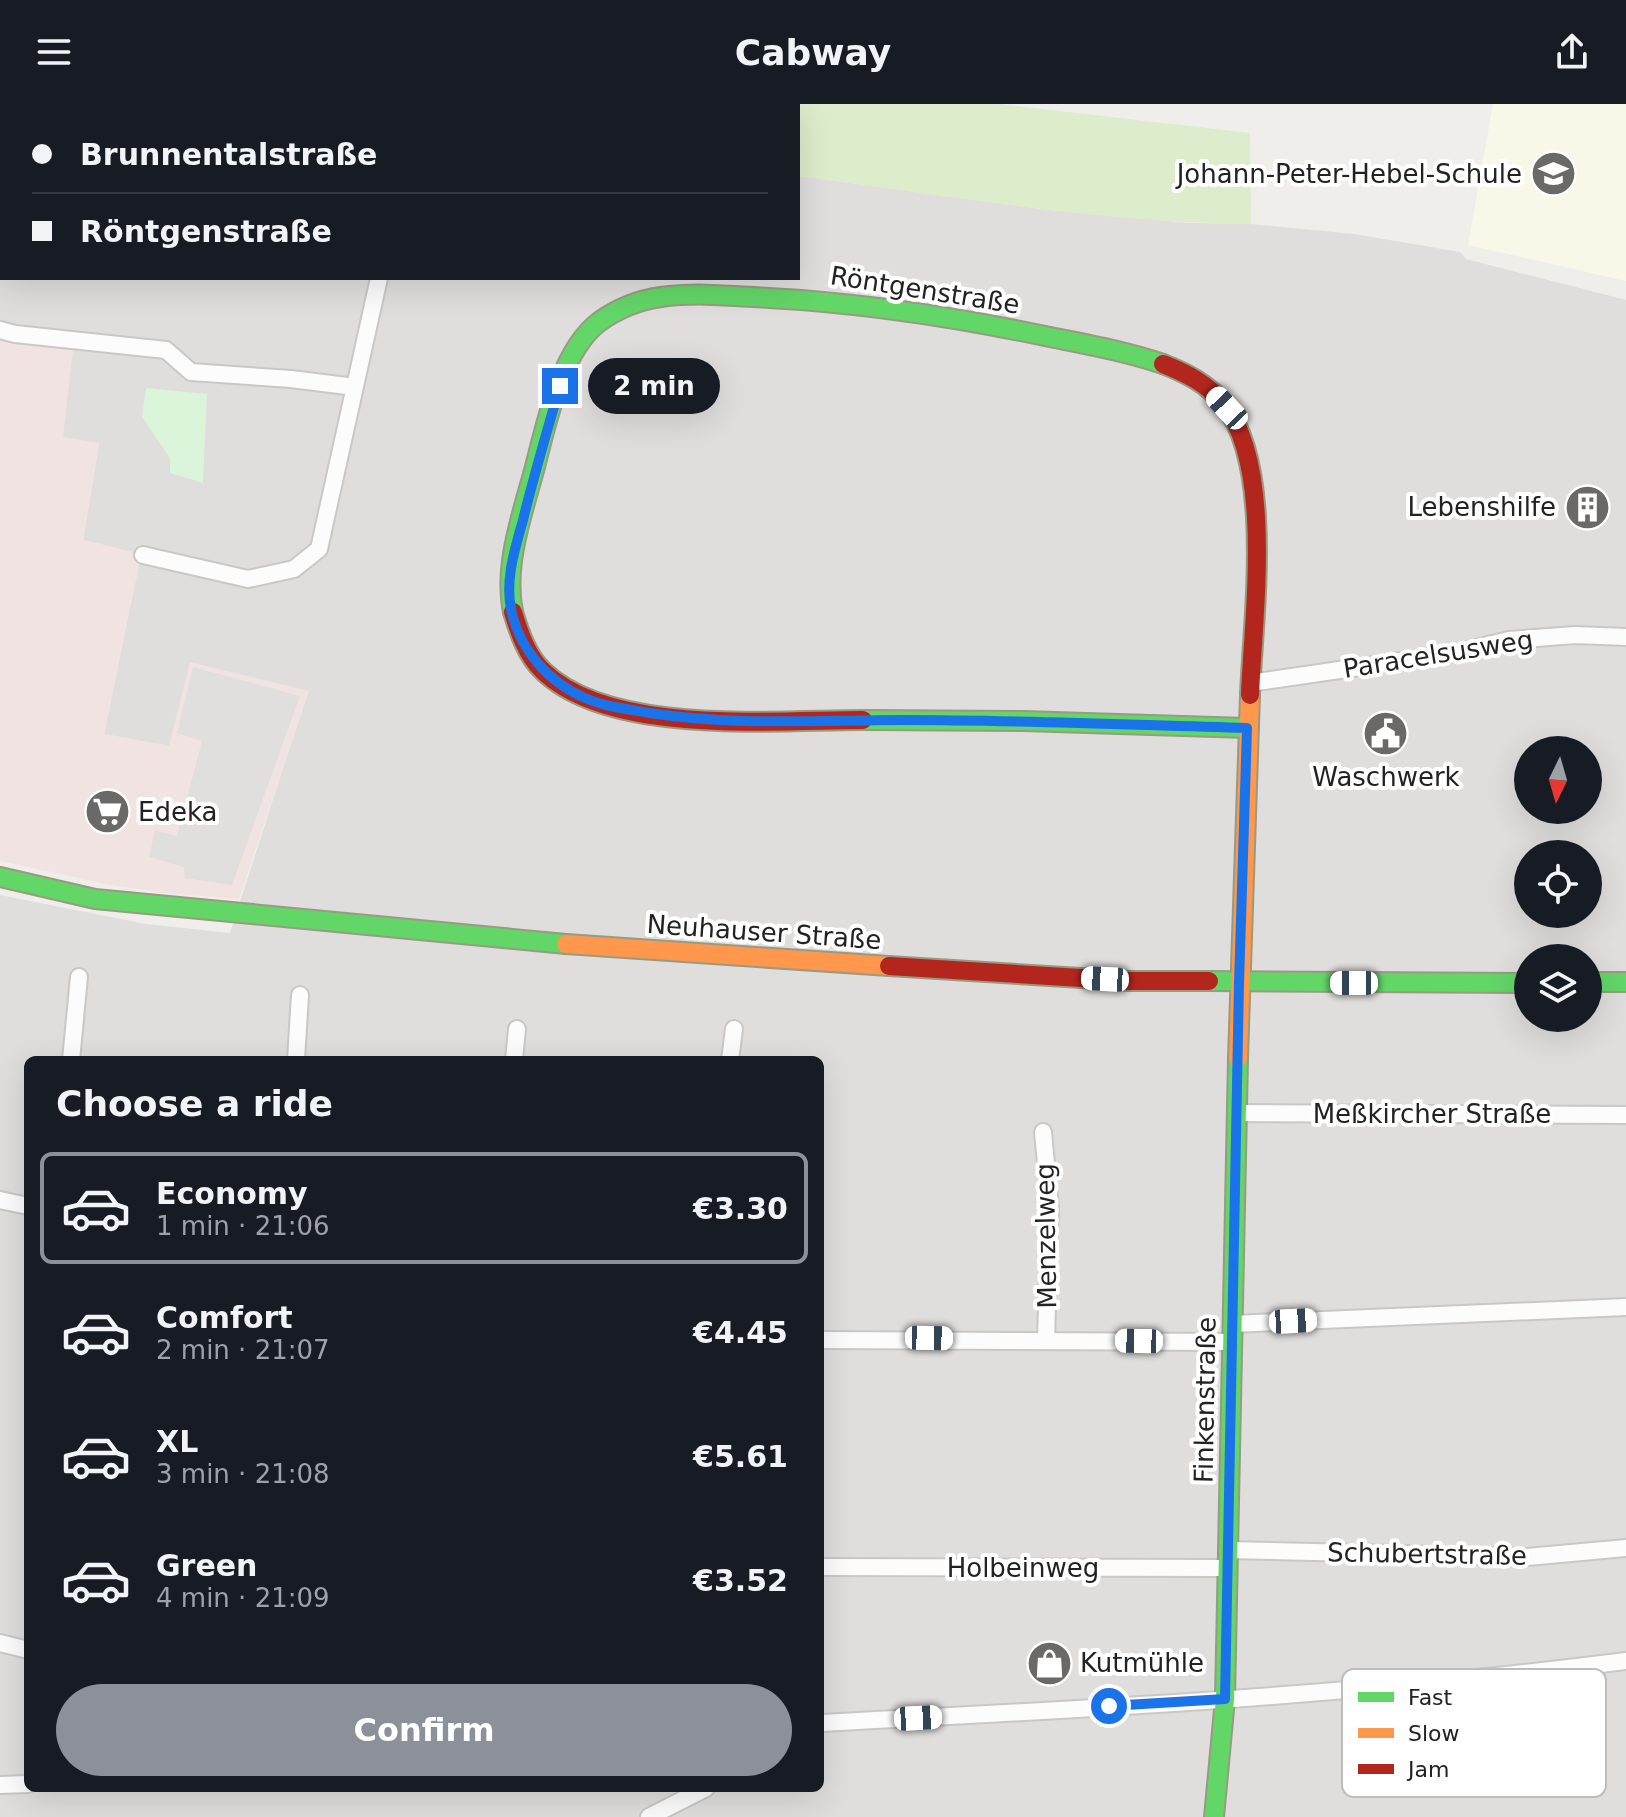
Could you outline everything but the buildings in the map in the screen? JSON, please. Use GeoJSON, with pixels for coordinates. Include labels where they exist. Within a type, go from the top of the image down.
{"type":"FeatureCollection","features":[{"type":"Feature","properties":{"kind":"street"},"geometry":{"type":"LineString","coordinates":[[143,555],[248,579],[294,569],[319,549],[379,280]]}},
{"type":"Feature","properties":{"kind":"street","name":"Röntgenstraße"},"geometry":{"type":"LineString","coordinates":[[1239,983],[1256,546],[1254,492],[1247,447],[1239,427],[1227,408],[1208,389],[1188,375],[1115,351],[947,316],[815,299],[686,294],[654,297],[601,321],[589,330],[571,358],[537,461],[510,573],[509,593],[517,629],[532,657],[547,675],[584,698],[612,707],[716,720],[1008,720],[1247,728]]}},
{"type":"Feature","properties":{"kind":"street"},"geometry":{"type":"LineString","coordinates":[[0,330],[166,350],[191,372],[355,387]]}},
{"type":"Feature","properties":{"kind":"street","name":"Paracelsusweg"},"geometry":{"type":"LineString","coordinates":[[1250,683],[1456,653],[1509,640],[1575,635],[1626,637]]}},
{"type":"Feature","properties":{"kind":"street","name":"Neuhauser Straße"},"geometry":{"type":"LineString","coordinates":[[0,877],[95,899],[533,942],[1116,980],[1514,983]]}},
{"type":"Feature","properties":{"kind":"street"},"geometry":{"type":"LineString","coordinates":[[71,1056],[79,977]]}},
{"type":"Feature","properties":{"kind":"street"},"geometry":{"type":"LineString","coordinates":[[1602,982],[1626,982]]}},
{"type":"Feature","properties":{"kind":"street","name":"Finkenstraße"},"geometry":{"type":"LineString","coordinates":[[1214,1817],[1225,1699],[1239,983]]}},
{"type":"Feature","properties":{"kind":"street"},"geometry":{"type":"LineString","coordinates":[[296,1056],[300,995]]}},
{"type":"Feature","properties":{"kind":"street"},"geometry":{"type":"LineString","coordinates":[[514,1056],[517,1029]]}},
{"type":"Feature","properties":{"kind":"street"},"geometry":{"type":"LineString","coordinates":[[731,1056],[734,1029]]}},
{"type":"Feature","properties":{"kind":"street","name":"Meßkircher Straße"},"geometry":{"type":"LineString","coordinates":[[1238,1113],[1626,1115]]}},
{"type":"Feature","properties":{"kind":"street","name":"Menzelweg"},"geometry":{"type":"LineString","coordinates":[[1043,1132],[1050,1207],[1046,1340]]}},
{"type":"Feature","properties":{"kind":"street"},"geometry":{"type":"LineString","coordinates":[[0,1200],[24,1205]]}},
{"type":"Feature","properties":{"kind":"street"},"geometry":{"type":"LineString","coordinates":[[824,1340],[1046,1340],[1232,1333],[1626,1307]]}},
{"type":"Feature","properties":{"kind":"street","name":"Schubertstraße"},"geometry":{"type":"LineString","coordinates":[[1227,1559],[1527,1557],[1626,1548]]}},
{"type":"Feature","properties":{"kind":"street","name":"Holbeinweg"},"geometry":{"type":"LineString","coordinates":[[824,1567],[1227,1559]]}},
{"type":"Feature","properties":{"kind":"street"},"geometry":{"type":"LineString","coordinates":[[0,1643],[24,1649]]}},
{"type":"Feature","properties":{"kind":"street"},"geometry":{"type":"LineString","coordinates":[[1561,1669],[1626,1661]]}},
{"type":"Feature","properties":{"kind":"street"},"geometry":{"type":"LineString","coordinates":[[824,1723],[1225,1699],[1342,1689]]}},
{"type":"Feature","properties":{"kind":"street"},"geometry":{"type":"LineString","coordinates":[[0,1785],[24,1784]]}},
{"type":"Feature","properties":{"kind":"street"},"geometry":{"type":"LineString","coordinates":[[661,1815],[699,1792]]}},
{"type":"Feature","properties":{"kind":"shaded area","name":"Johann-Peter-Hebel-Schule"},"geometry":{"type":"Polygon","coordinates":[[[1493,104],[1626,104],[1626,281],[1468,245],[1493,104]]]}},
{"type":"Feature","properties":{"kind":"shaded area"},"geometry":{"type":"Polygon","coordinates":[[[800,176],[1050,210],[1354,234],[1460,252],[1466,259],[1626,300],[1626,1817],[0,1817],[0,895],[146,924],[230,933],[308,691],[169,746],[104,734],[141,554],[83,540],[99,444],[62,438],[0,334],[0,280],[800,280],[800,176]]]}},
{"type":"Feature","properties":{"kind":"shaded area"},"geometry":{"type":"Polygon","coordinates":[[[0,334],[74,341],[63,437],[99,443],[83,540],[141,554],[104,734],[169,746],[190,662],[309,691],[239,899],[162,893],[0,861],[0,334]]]}},
{"type":"Feature","properties":{"kind":"shaded area","name":"Edeka"},"geometry":{"type":"Polygon","coordinates":[[[193,667],[300,696],[232,885],[185,878],[184,867],[149,857],[155,830],[177,836],[202,741],[177,733],[193,667]]]}},
{"type":"Feature","properties":{"kind":"green space"},"geometry":{"type":"Polygon","coordinates":[[[800,104],[998,104],[1250,133],[1251,224],[1138,219],[967,200],[800,176],[800,104]]]}},
{"type":"Feature","properties":{"kind":"green space"},"geometry":{"type":"Polygon","coordinates":[[[146,388],[207,394],[203,483],[170,473],[170,458],[142,417],[146,388]]]}},
{"type":"Feature","properties":{"kind":"traffic: fast"},"geometry":{"type":"LineString","coordinates":[[513,612],[511,575],[516,537],[558,387],[586,334],[606,317],[628,306],[661,297],[701,295],[839,303],[1011,329],[1163,364]]}},
{"type":"Feature","properties":{"kind":"traffic: fast"},"geometry":{"type":"LineString","coordinates":[[863,720],[1247,728]]}},
{"type":"Feature","properties":{"kind":"traffic: fast"},"geometry":{"type":"LineString","coordinates":[[0,877],[95,899],[566,944]]}},
{"type":"Feature","properties":{"kind":"traffic: fast"},"geometry":{"type":"LineString","coordinates":[[1209,981],[1514,983]]}},
{"type":"Feature","properties":{"kind":"traffic: fast"},"geometry":{"type":"LineString","coordinates":[[1602,982],[1626,982]]}},
{"type":"Feature","properties":{"kind":"traffic: fast"},"geometry":{"type":"LineString","coordinates":[[1214,1817],[1225,1699],[1238,1058]]}},
{"type":"Feature","properties":{"kind":"traffic: slow"},"geometry":{"type":"LineString","coordinates":[[1238,1058],[1250,695]]}},
{"type":"Feature","properties":{"kind":"traffic: slow"},"geometry":{"type":"LineString","coordinates":[[566,944],[889,966]]}},
{"type":"Feature","properties":{"kind":"traffic: jam"},"geometry":{"type":"LineString","coordinates":[[1163,364],[1196,380],[1224,404],[1240,432],[1250,465],[1257,544],[1250,695]]}},
{"type":"Feature","properties":{"kind":"traffic: jam"},"geometry":{"type":"LineString","coordinates":[[513,612],[528,651],[543,671],[572,692],[609,706],[696,720],[863,720]]}},
{"type":"Feature","properties":{"kind":"traffic: jam"},"geometry":{"type":"LineString","coordinates":[[889,966],[1130,981],[1209,981]]}},
{"type":"Feature","properties":{"kind":"place","name":"Johann-Peter-Hebel-Schule"},"geometry":{"type":"Point","coordinates":[1553,174]}},
{"type":"Feature","properties":{"kind":"place","name":"Lebenshilfe"},"geometry":{"type":"Point","coordinates":[1587,507]}},
{"type":"Feature","properties":{"kind":"place","name":"Waschwerk"},"geometry":{"type":"Point","coordinates":[1386,734]}},
{"type":"Feature","properties":{"kind":"place","name":"Edeka"},"geometry":{"type":"Point","coordinates":[107,812]}},
{"type":"Feature","properties":{"kind":"place","name":"Kutmühle"},"geometry":{"type":"Point","coordinates":[1049,1663]}},
{"type":"Feature","properties":{"kind":"route"},"geometry":{"type":"LineString","coordinates":[[560,386],[537,461],[510,573],[509,593],[517,629],[532,657],[547,675],[584,698],[612,707],[716,720],[1008,720],[1247,728],[1225,1699],[1109,1706]]}}]}
